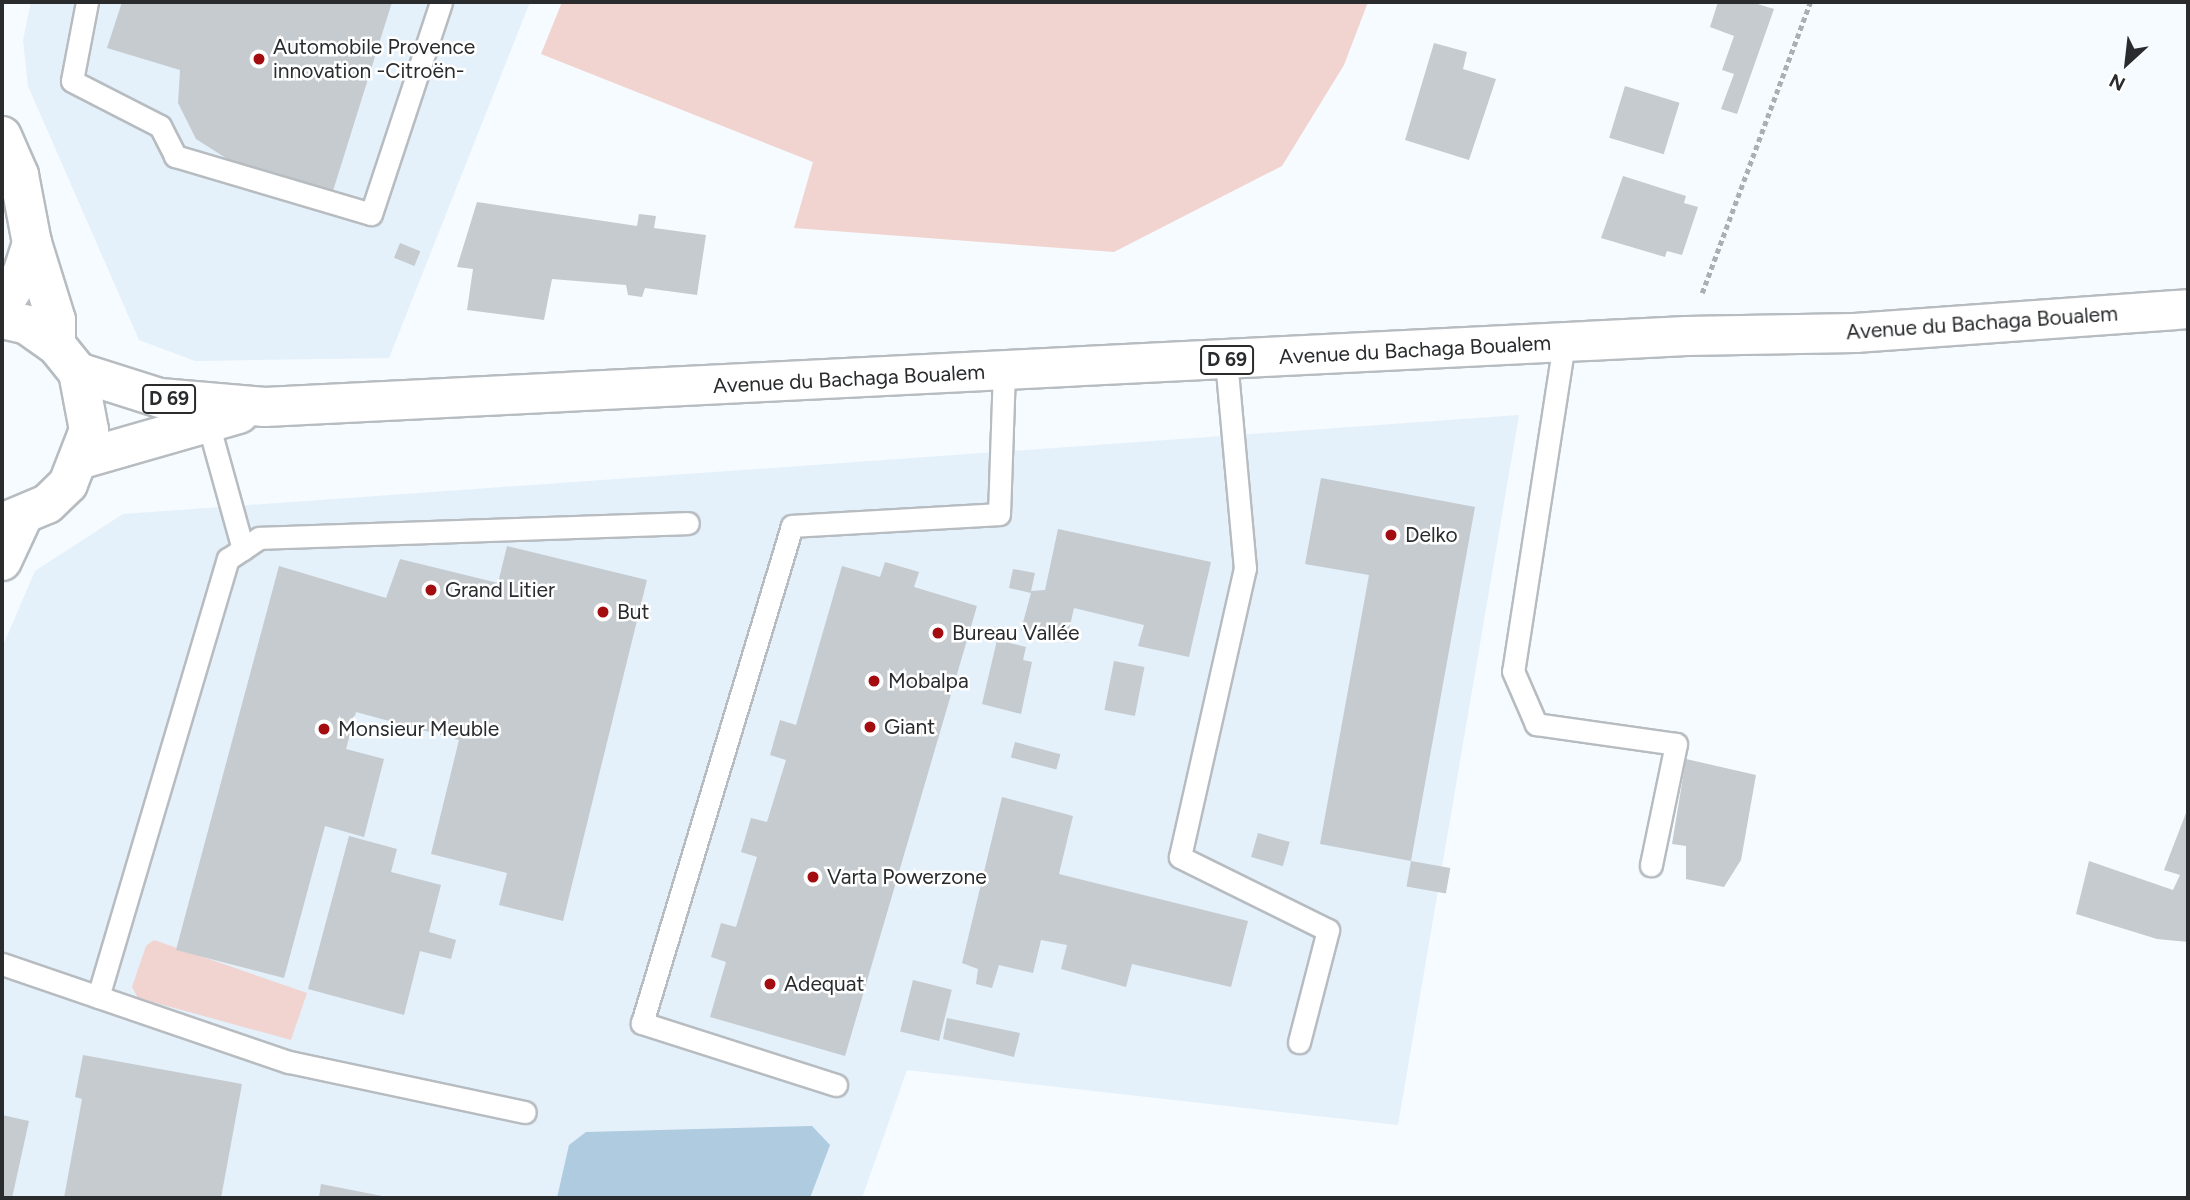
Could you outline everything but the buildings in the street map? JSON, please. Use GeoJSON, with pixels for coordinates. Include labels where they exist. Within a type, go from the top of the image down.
{"type":"FeatureCollection","features":[{"type":"Feature","properties":{"kind":"main road"},"geometry":{"type":"LineString","coordinates":[[2,136],[19,175],[32,243],[89,430],[82,459],[61,490],[12,520],[2,561]]}},
{"type":"Feature","properties":{"kind":"main road"},"geometry":{"type":"LineString","coordinates":[[2,306],[22,274],[32,243]]}},
{"type":"Feature","properties":{"kind":"main road","name":"Avenue du Bachaga Boualem"},"geometry":{"type":"LineString","coordinates":[[265,407],[1686,336],[1855,333],[2188,309]]}},
{"type":"Feature","properties":{"kind":"main road"},"geometry":{"type":"LineString","coordinates":[[2,319],[27,325],[67,359]]}},
{"type":"Feature","properties":{"kind":"main road","name":"D 69"},"geometry":{"type":"LineString","coordinates":[[67,359],[160,398],[265,407]]}},
{"type":"Feature","properties":{"kind":"main road","name":"D 69"},"geometry":{"type":"LineString","coordinates":[[82,459],[265,407]]}},
{"type":"Feature","properties":{"kind":"lane"},"geometry":{"type":"LineString","coordinates":[[87,2],[72,81],[160,126],[175,156],[371,214],[441,2]]}},
{"type":"Feature","properties":{"kind":"lane"},"geometry":{"type":"LineString","coordinates":[[1564,343],[1513,671],[1536,724],[1676,744],[1651,866]]}},
{"type":"Feature","properties":{"kind":"lane"},"geometry":{"type":"LineString","coordinates":[[1226,360],[1245,568],[1180,857],[1328,930],[1299,1042]]}},
{"type":"Feature","properties":{"kind":"lane"},"geometry":{"type":"LineString","coordinates":[[836,1085],[642,1023],[792,527],[999,514],[1004,371]]}},
{"type":"Feature","properties":{"kind":"lane"},"geometry":{"type":"LineString","coordinates":[[208,423],[243,549]]}},
{"type":"Feature","properties":{"kind":"lane"},"geometry":{"type":"LineString","coordinates":[[98,997],[228,559],[259,538],[688,523]]}},
{"type":"Feature","properties":{"kind":"lane"},"geometry":{"type":"LineString","coordinates":[[2,964],[289,1062],[526,1112]]}},
{"type":"Feature","properties":{"kind":"path"},"geometry":{"type":"LineString","coordinates":[[1686,336],[1810,2]]}},
{"type":"Feature","properties":{"kind":"shaded area"},"geometry":{"type":"Polygon","coordinates":[[[31,2],[530,2],[389,358],[195,361],[139,340],[28,86],[23,40],[31,2]]]}},
{"type":"Feature","properties":{"kind":"shaded area"},"geometry":{"type":"Polygon","coordinates":[[[562,2],[1368,2],[1344,65],[1282,166],[1114,252],[794,228],[813,162],[541,54],[562,2]]]}},
{"type":"Feature","properties":{"kind":"shaded area"},"geometry":{"type":"Polygon","coordinates":[[[1519,415],[1398,1125],[907,1070],[862,1198],[2,1198],[2,648],[35,571],[123,514],[1519,415]]]}},
{"type":"Feature","properties":{"kind":"shaded area"},"geometry":{"type":"Polygon","coordinates":[[[154,940],[307,993],[291,1040],[138,998],[132,987],[146,946],[154,940]]]}},
{"type":"Feature","properties":{"kind":"water"},"geometry":{"type":"Polygon","coordinates":[[[812,1126],[830,1145],[810,1198],[557,1198],[569,1145],[586,1132],[812,1126]]]}},
{"type":"Feature","properties":{"kind":"place","name":"Automobile Provence innovation -Citroën-"},"geometry":{"type":"Point","coordinates":[259,59]}},
{"type":"Feature","properties":{"kind":"place","name":"Delko"},"geometry":{"type":"Point","coordinates":[1391,535]}},
{"type":"Feature","properties":{"kind":"place","name":"Grand Litier"},"geometry":{"type":"Point","coordinates":[431,590]}},
{"type":"Feature","properties":{"kind":"place","name":"But"},"geometry":{"type":"Point","coordinates":[603,612]}},
{"type":"Feature","properties":{"kind":"place","name":"Bureau Vallée"},"geometry":{"type":"Point","coordinates":[938,633]}},
{"type":"Feature","properties":{"kind":"place","name":"Mobalpa"},"geometry":{"type":"Point","coordinates":[874,681]}},
{"type":"Feature","properties":{"kind":"place","name":"Giant"},"geometry":{"type":"Point","coordinates":[870,727]}},
{"type":"Feature","properties":{"kind":"place","name":"Monsieur Meuble"},"geometry":{"type":"Point","coordinates":[324,729]}},
{"type":"Feature","properties":{"kind":"place","name":"Varta Powerzone"},"geometry":{"type":"Point","coordinates":[813,877]}},
{"type":"Feature","properties":{"kind":"place","name":"Adequat"},"geometry":{"type":"Point","coordinates":[770,984]}}]}
